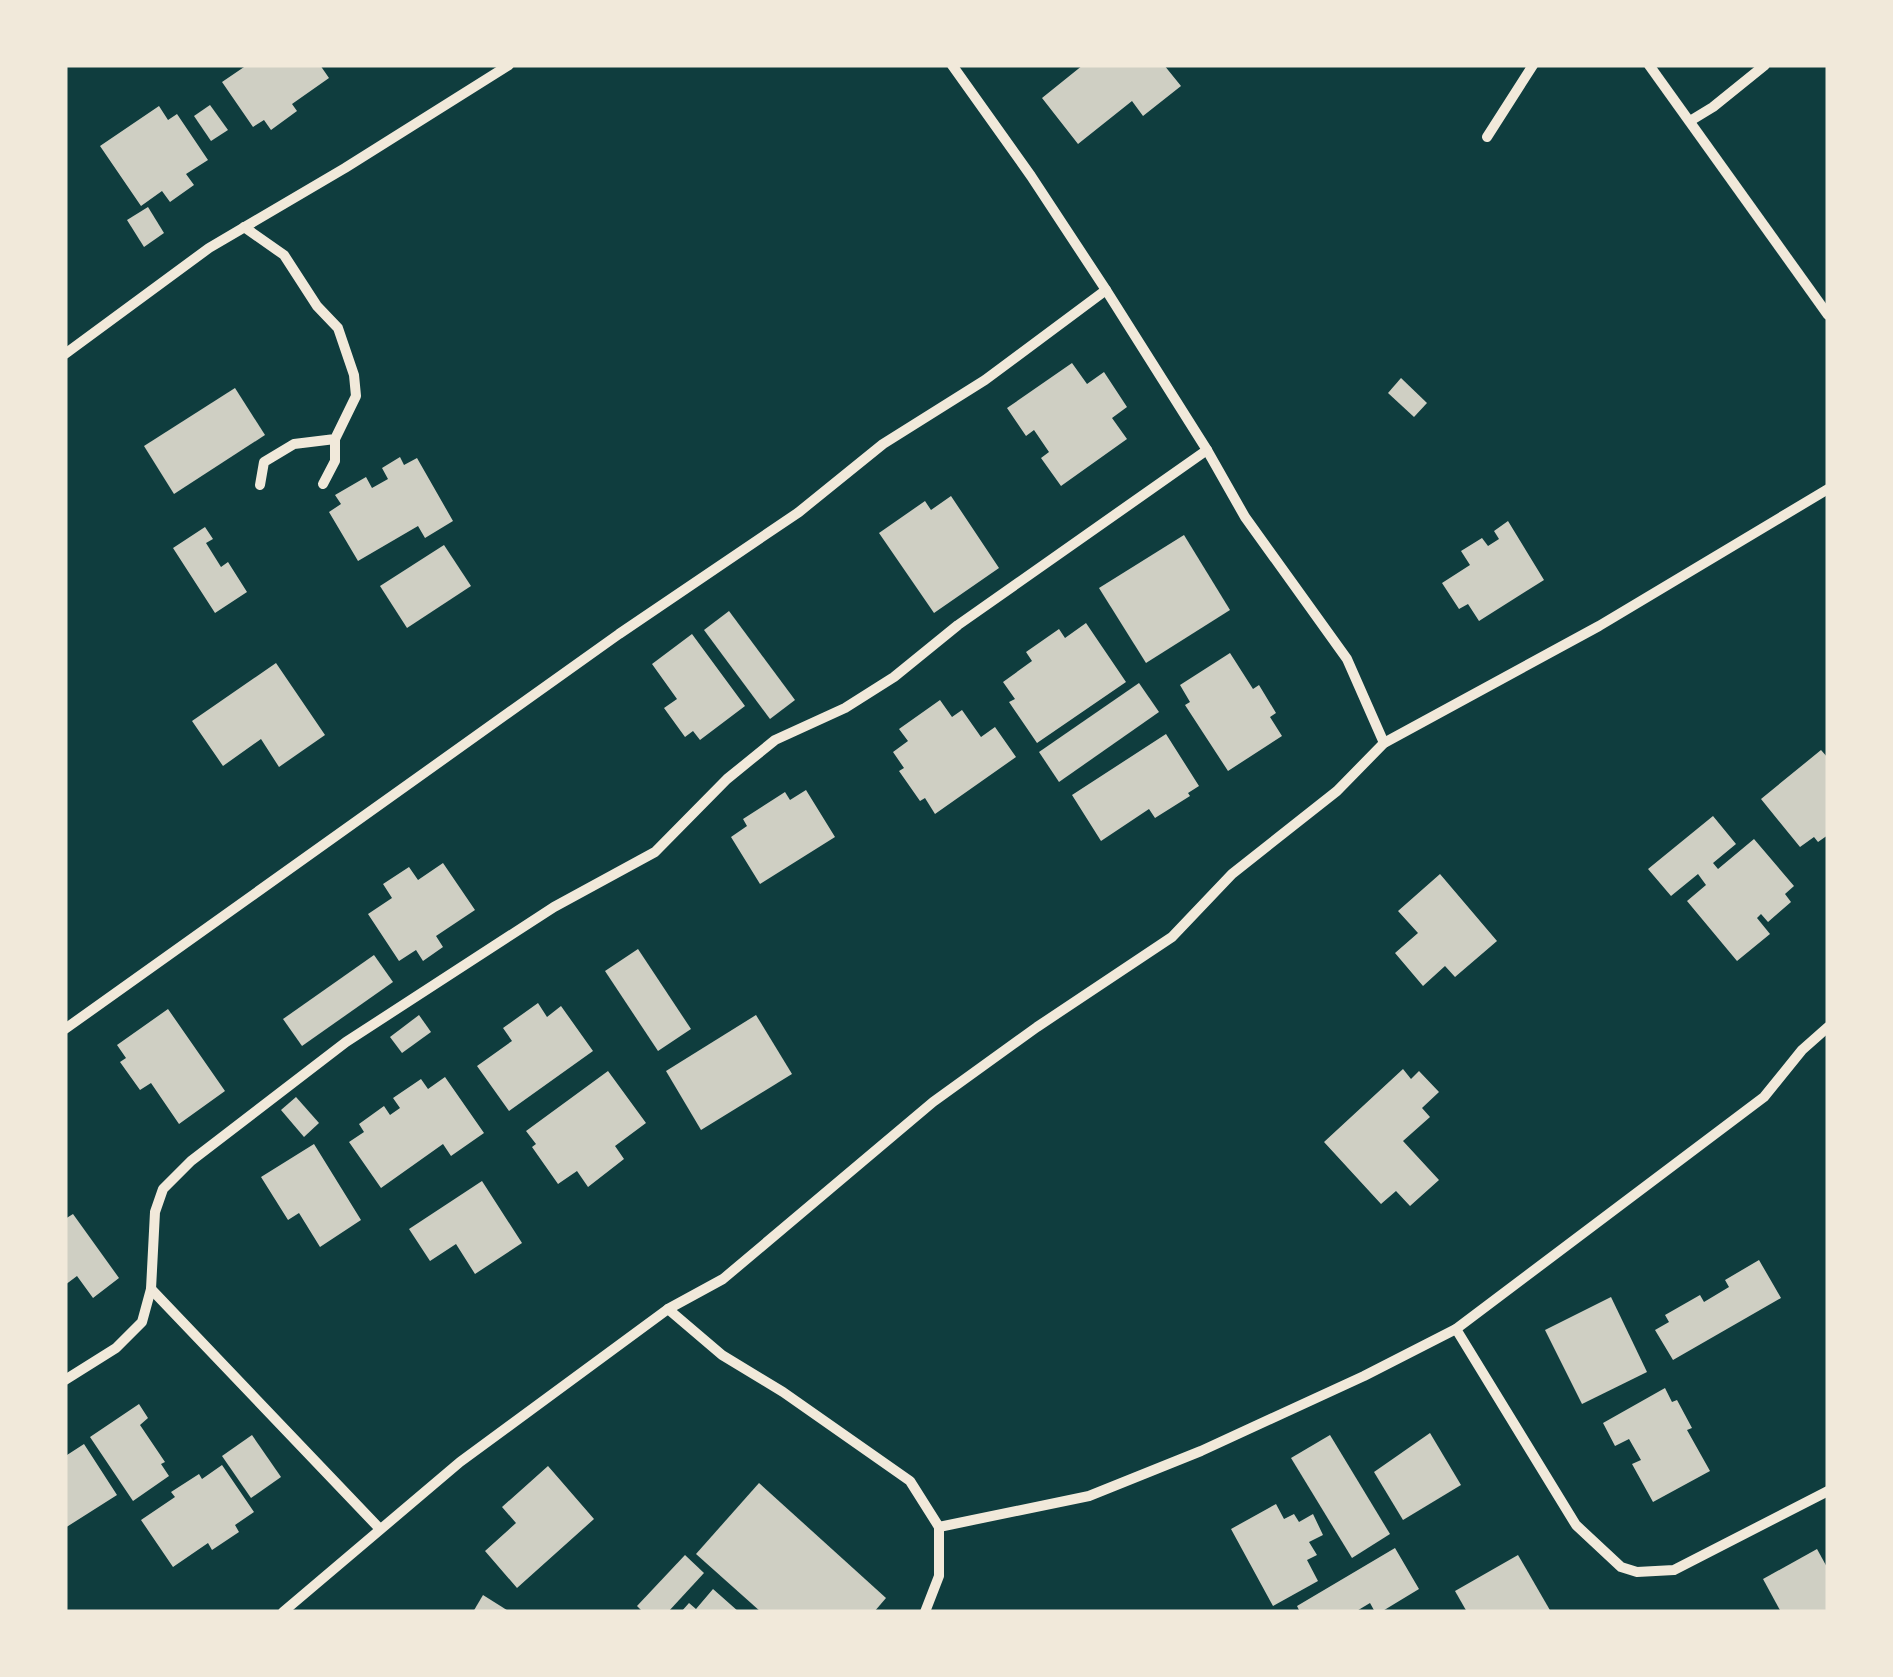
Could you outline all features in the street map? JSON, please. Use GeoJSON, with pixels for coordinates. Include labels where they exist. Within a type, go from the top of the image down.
{"type":"FeatureCollection","features":[{"type":"Feature","properties":{"kind":"street"},"geometry":{"type":"LineString","coordinates":[[65,354],[209,248],[508,65]]}},
{"type":"Feature","properties":{"kind":"street"},"geometry":{"type":"LineString","coordinates":[[952,65],[1106,290],[1245,517],[1347,659],[1384,744]]}},
{"type":"Feature","properties":{"kind":"street"},"geometry":{"type":"LineString","coordinates":[[1487,137],[1533,65]]}},
{"type":"Feature","properties":{"kind":"street"},"geometry":{"type":"LineString","coordinates":[[1650,65],[1828,315]]}},
{"type":"Feature","properties":{"kind":"street"},"geometry":{"type":"LineString","coordinates":[[1690,122],[1765,65]]}},
{"type":"Feature","properties":{"kind":"street"},"geometry":{"type":"LineString","coordinates":[[244,227],[284,254],[318,306],[338,328],[354,375],[356,396],[335,438],[335,461],[323,484]]}},
{"type":"Feature","properties":{"kind":"street"},"geometry":{"type":"LineString","coordinates":[[65,1030],[620,634],[799,512],[883,444],[985,380],[1106,290]]}},
{"type":"Feature","properties":{"kind":"street"},"geometry":{"type":"LineString","coordinates":[[260,485],[264,462],[294,444],[335,438]]}},
{"type":"Feature","properties":{"kind":"street"},"geometry":{"type":"LineString","coordinates":[[65,1380],[116,1348],[142,1322],[151,1290],[155,1212],[163,1189],[191,1161],[346,1042],[554,907],[655,852],[728,779],[775,740],[845,708],[894,677],[958,625],[1207,450]]}},
{"type":"Feature","properties":{"kind":"street"},"geometry":{"type":"LineString","coordinates":[[283,1612],[460,1462],[668,1309],[722,1279],[933,1102],[1172,937],[1232,874],[1337,791],[1384,744],[1599,626],[1828,489]]}},
{"type":"Feature","properties":{"kind":"street"},"geometry":{"type":"LineString","coordinates":[[940,1526],[1089,1496],[1200,1451],[1364,1376],[1456,1328],[1764,1097],[1802,1050],[1828,1027]]}},
{"type":"Feature","properties":{"kind":"street"},"geometry":{"type":"LineString","coordinates":[[151,1290],[380,1529]]}},
{"type":"Feature","properties":{"kind":"street"},"geometry":{"type":"LineString","coordinates":[[668,1309],[722,1355],[783,1392],[910,1481],[940,1526],[939,1576],[925,1612]]}},
{"type":"Feature","properties":{"kind":"street"},"geometry":{"type":"LineString","coordinates":[[1456,1328],[1576,1525],[1622,1567],[1637,1572],[1674,1570],[1828,1492]]}},
{"type":"Feature","properties":{"kind":"building"},"geometry":{"type":"Polygon","coordinates":[[[247,65],[320,65],[329,78],[292,104],[297,111],[271,130],[264,120],[253,127],[222,82],[247,65]]]}},
{"type":"Feature","properties":{"kind":"building"},"geometry":{"type":"Polygon","coordinates":[[[1083,65],[1164,65],[1181,86],[1143,116],[1132,101],[1078,144],[1042,98],[1083,65]]]}},
{"type":"Feature","properties":{"kind":"building"},"geometry":{"type":"Polygon","coordinates":[[[210,105],[228,130],[211,141],[194,116],[210,105]]]}},
{"type":"Feature","properties":{"kind":"building"},"geometry":{"type":"Polygon","coordinates":[[[159,106],[168,120],[177,114],[208,160],[186,174],[194,185],[170,202],[162,191],[141,206],[100,146],[159,106]]]}},
{"type":"Feature","properties":{"kind":"building"},"geometry":{"type":"Polygon","coordinates":[[[148,207],[164,233],[144,247],[127,220],[148,207]]]}},
{"type":"Feature","properties":{"kind":"building"},"geometry":{"type":"Polygon","coordinates":[[[1072,363],[1087,384],[1104,372],[1127,407],[1112,418],[1127,439],[1061,486],[1041,458],[1049,452],[1034,430],[1026,436],[1007,408],[1072,363]]]}},
{"type":"Feature","properties":{"kind":"building"},"geometry":{"type":"Polygon","coordinates":[[[1401,378],[1427,403],[1414,417],[1388,393],[1401,378]]]}},
{"type":"Feature","properties":{"kind":"building"},"geometry":{"type":"Polygon","coordinates":[[[235,388],[265,435],[174,494],[144,446],[235,388]]]}},
{"type":"Feature","properties":{"kind":"building"},"geometry":{"type":"Polygon","coordinates":[[[400,457],[404,465],[417,458],[453,521],[425,538],[418,526],[358,561],[329,512],[341,504],[335,495],[366,477],[372,488],[388,479],[382,468],[400,457]]]}},
{"type":"Feature","properties":{"kind":"building"},"geometry":{"type":"Polygon","coordinates":[[[951,496],[999,568],[934,613],[879,533],[925,501],[931,510],[951,496]]]}},
{"type":"Feature","properties":{"kind":"building"},"geometry":{"type":"Polygon","coordinates":[[[1508,521],[1544,580],[1479,621],[1468,604],[1459,609],[1442,583],[1470,565],[1461,551],[1482,538],[1488,546],[1499,539],[1494,531],[1508,521]]]}},
{"type":"Feature","properties":{"kind":"building"},"geometry":{"type":"Polygon","coordinates":[[[205,527],[213,539],[206,543],[221,567],[228,562],[247,592],[215,613],[173,548],[205,527]]]}},
{"type":"Feature","properties":{"kind":"building"},"geometry":{"type":"Polygon","coordinates":[[[1184,535],[1230,610],[1146,663],[1099,588],[1184,535]]]}},
{"type":"Feature","properties":{"kind":"building"},"geometry":{"type":"Polygon","coordinates":[[[444,545],[471,586],[407,628],[380,586],[444,545]]]}},
{"type":"Feature","properties":{"kind":"building"},"geometry":{"type":"Polygon","coordinates":[[[729,611],[795,700],[770,719],[704,630],[729,611]]]}},
{"type":"Feature","properties":{"kind":"building"},"geometry":{"type":"Polygon","coordinates":[[[1086,623],[1126,682],[1037,743],[1009,702],[1015,699],[1003,682],[1032,661],[1026,652],[1059,629],[1065,638],[1086,623]]]}},
{"type":"Feature","properties":{"kind":"building"},"geometry":{"type":"Polygon","coordinates":[[[692,634],[745,706],[700,740],[693,731],[685,737],[664,708],[677,699],[652,664],[692,634]]]}},
{"type":"Feature","properties":{"kind":"building"},"geometry":{"type":"Polygon","coordinates":[[[1230,653],[1253,689],[1259,685],[1276,713],[1270,717],[1282,736],[1228,771],[1185,705],[1190,702],[1180,685],[1230,653]]]}},
{"type":"Feature","properties":{"kind":"building"},"geometry":{"type":"Polygon","coordinates":[[[276,663],[325,735],[279,767],[261,739],[223,766],[192,721],[276,663]]]}},
{"type":"Feature","properties":{"kind":"building"},"geometry":{"type":"Polygon","coordinates":[[[1139,683],[1159,712],[1059,782],[1039,752],[1139,683]]]}},
{"type":"Feature","properties":{"kind":"building"},"geometry":{"type":"Polygon","coordinates":[[[940,700],[952,717],[962,710],[981,737],[995,727],[1016,757],[935,814],[925,798],[920,801],[899,771],[904,768],[893,752],[908,741],[899,729],[940,700]]]}},
{"type":"Feature","properties":{"kind":"building"},"geometry":{"type":"Polygon","coordinates":[[[1166,734],[1199,786],[1155,818],[1149,809],[1101,841],[1072,795],[1166,734]]]}},
{"type":"Feature","properties":{"kind":"building"},"geometry":{"type":"Polygon","coordinates":[[[1821,750],[1828,758],[1828,835],[1818,842],[1814,837],[1800,847],[1761,799],[1821,750]]]}},
{"type":"Feature","properties":{"kind":"building"},"geometry":{"type":"Polygon","coordinates":[[[806,790],[835,837],[760,884],[731,837],[747,826],[743,819],[785,792],[790,800],[806,790]]]}},
{"type":"Feature","properties":{"kind":"building"},"geometry":{"type":"Polygon","coordinates":[[[1713,816],[1736,844],[1713,863],[1718,869],[1754,839],[1794,886],[1785,894],[1791,902],[1768,922],[1761,914],[1757,918],[1770,934],[1737,961],[1687,901],[1706,885],[1698,874],[1671,896],[1648,869],[1713,816]]]}},
{"type":"Feature","properties":{"kind":"building"},"geometry":{"type":"Polygon","coordinates":[[[443,863],[475,910],[436,936],[443,947],[423,961],[416,950],[399,961],[368,914],[392,898],[383,884],[409,867],[418,880],[443,863]]]}},
{"type":"Feature","properties":{"kind":"building"},"geometry":{"type":"Polygon","coordinates":[[[1440,874],[1497,941],[1455,977],[1445,966],[1423,986],[1395,953],[1418,933],[1398,911],[1440,874]]]}},
{"type":"Feature","properties":{"kind":"building"},"geometry":{"type":"Polygon","coordinates":[[[638,949],[691,1029],[658,1051],[605,971],[638,949]]]}},
{"type":"Feature","properties":{"kind":"building"},"geometry":{"type":"Polygon","coordinates":[[[374,955],[393,982],[302,1046],[283,1019],[374,955]]]}},
{"type":"Feature","properties":{"kind":"building"},"geometry":{"type":"Polygon","coordinates":[[[538,1003],[547,1017],[561,1006],[593,1051],[509,1111],[477,1066],[512,1041],[503,1028],[538,1003]]]}},
{"type":"Feature","properties":{"kind":"building"},"geometry":{"type":"Polygon","coordinates":[[[168,1009],[225,1091],[179,1124],[151,1083],[140,1090],[120,1062],[126,1058],[117,1045],[168,1009]]]}},
{"type":"Feature","properties":{"kind":"building"},"geometry":{"type":"Polygon","coordinates":[[[419,1015],[431,1032],[402,1053],[390,1037],[419,1015]]]}},
{"type":"Feature","properties":{"kind":"building"},"geometry":{"type":"Polygon","coordinates":[[[756,1015],[792,1074],[701,1130],[666,1071],[756,1015]]]}},
{"type":"Feature","properties":{"kind":"building"},"geometry":{"type":"Polygon","coordinates":[[[1403,1069],[1411,1079],[1419,1071],[1439,1092],[1422,1108],[1430,1117],[1403,1141],[1439,1180],[1410,1206],[1396,1191],[1381,1204],[1324,1142],[1403,1069]]]}},
{"type":"Feature","properties":{"kind":"building"},"geometry":{"type":"Polygon","coordinates":[[[608,1071],[646,1123],[615,1146],[624,1159],[588,1187],[577,1171],[558,1184],[532,1147],[536,1144],[526,1131],[608,1071]]]}},
{"type":"Feature","properties":{"kind":"building"},"geometry":{"type":"Polygon","coordinates":[[[445,1077],[484,1133],[451,1156],[443,1144],[381,1188],[349,1142],[364,1132],[359,1124],[384,1106],[390,1115],[400,1108],[393,1098],[421,1079],[428,1089],[445,1077]]]}},
{"type":"Feature","properties":{"kind":"building"},"geometry":{"type":"Polygon","coordinates":[[[296,1097],[319,1123],[304,1137],[281,1110],[296,1097]]]}},
{"type":"Feature","properties":{"kind":"building"},"geometry":{"type":"Polygon","coordinates":[[[314,1144],[361,1220],[320,1247],[299,1213],[288,1220],[261,1177],[314,1144]]]}},
{"type":"Feature","properties":{"kind":"building"},"geometry":{"type":"Polygon","coordinates":[[[482,1181],[522,1243],[475,1274],[456,1244],[430,1261],[409,1229],[482,1181]]]}},
{"type":"Feature","properties":{"kind":"building"},"geometry":{"type":"Polygon","coordinates":[[[73,1214],[119,1278],[93,1298],[77,1276],[65,1285],[65,1219],[73,1214]]]}},
{"type":"Feature","properties":{"kind":"building"},"geometry":{"type":"Polygon","coordinates":[[[1759,1260],[1781,1298],[1673,1360],[1655,1330],[1669,1322],[1665,1315],[1700,1295],[1704,1302],[1729,1287],[1725,1280],[1759,1260]]]}},
{"type":"Feature","properties":{"kind":"building"},"geometry":{"type":"Polygon","coordinates":[[[1611,1297],[1647,1372],[1582,1404],[1545,1330],[1611,1297]]]}},
{"type":"Feature","properties":{"kind":"building"},"geometry":{"type":"Polygon","coordinates":[[[1665,1388],[1672,1402],[1677,1400],[1692,1428],[1687,1430],[1710,1471],[1653,1502],[1632,1464],[1641,1460],[1629,1439],[1615,1446],[1603,1423],[1665,1388]]]}},
{"type":"Feature","properties":{"kind":"building"},"geometry":{"type":"Polygon","coordinates":[[[139,1404],[148,1418],[140,1425],[165,1462],[161,1464],[169,1476],[133,1501],[90,1437],[139,1404]]]}},
{"type":"Feature","properties":{"kind":"building"},"geometry":{"type":"Polygon","coordinates":[[[1430,1433],[1461,1485],[1403,1520],[1374,1472],[1430,1433]]]}},
{"type":"Feature","properties":{"kind":"building"},"geometry":{"type":"Polygon","coordinates":[[[252,1435],[281,1477],[251,1498],[222,1456],[252,1435]]]}},
{"type":"Feature","properties":{"kind":"building"},"geometry":{"type":"Polygon","coordinates":[[[1330,1435],[1390,1534],[1352,1558],[1291,1458],[1330,1435]]]}},
{"type":"Feature","properties":{"kind":"building"},"geometry":{"type":"Polygon","coordinates":[[[84,1444],[117,1495],[65,1528],[65,1451],[67,1455],[84,1444]]]}},
{"type":"Feature","properties":{"kind":"building"},"geometry":{"type":"Polygon","coordinates":[[[222,1465],[254,1512],[235,1525],[239,1532],[212,1550],[208,1543],[173,1567],[141,1520],[175,1497],[171,1492],[199,1474],[202,1479],[222,1465]]]}},
{"type":"Feature","properties":{"kind":"building"},"geometry":{"type":"Polygon","coordinates":[[[548,1466],[594,1519],[517,1588],[485,1551],[516,1523],[502,1507],[548,1466]]]}},
{"type":"Feature","properties":{"kind":"building"},"geometry":{"type":"Polygon","coordinates":[[[759,1483],[886,1598],[874,1612],[761,1612],[696,1554],[759,1483]]]}},
{"type":"Feature","properties":{"kind":"building"},"geometry":{"type":"Polygon","coordinates":[[[1276,1504],[1284,1519],[1294,1514],[1299,1522],[1313,1514],[1323,1535],[1309,1542],[1317,1555],[1307,1560],[1318,1581],[1273,1606],[1231,1529],[1276,1504]]]}},
{"type":"Feature","properties":{"kind":"building"},"geometry":{"type":"Polygon","coordinates":[[[1395,1548],[1419,1589],[1381,1612],[1375,1612],[1370,1603],[1355,1612],[1300,1612],[1297,1606],[1395,1548]]]}},
{"type":"Feature","properties":{"kind":"building"},"geometry":{"type":"Polygon","coordinates":[[[1817,1549],[1828,1569],[1828,1612],[1781,1612],[1763,1579],[1817,1549]]]}},
{"type":"Feature","properties":{"kind":"building"},"geometry":{"type":"Polygon","coordinates":[[[685,1555],[704,1573],[668,1612],[643,1612],[637,1606],[685,1555]]]}},
{"type":"Feature","properties":{"kind":"building"},"geometry":{"type":"Polygon","coordinates":[[[1518,1555],[1551,1612],[1467,1612],[1455,1591],[1518,1555]]]}},
{"type":"Feature","properties":{"kind":"building"},"geometry":{"type":"Polygon","coordinates":[[[713,1589],[739,1612],[681,1612],[689,1603],[696,1609],[713,1589]]]}},
{"type":"Feature","properties":{"kind":"building"},"geometry":{"type":"Polygon","coordinates":[[[483,1595],[510,1612],[473,1612],[483,1595]]]}}]}
